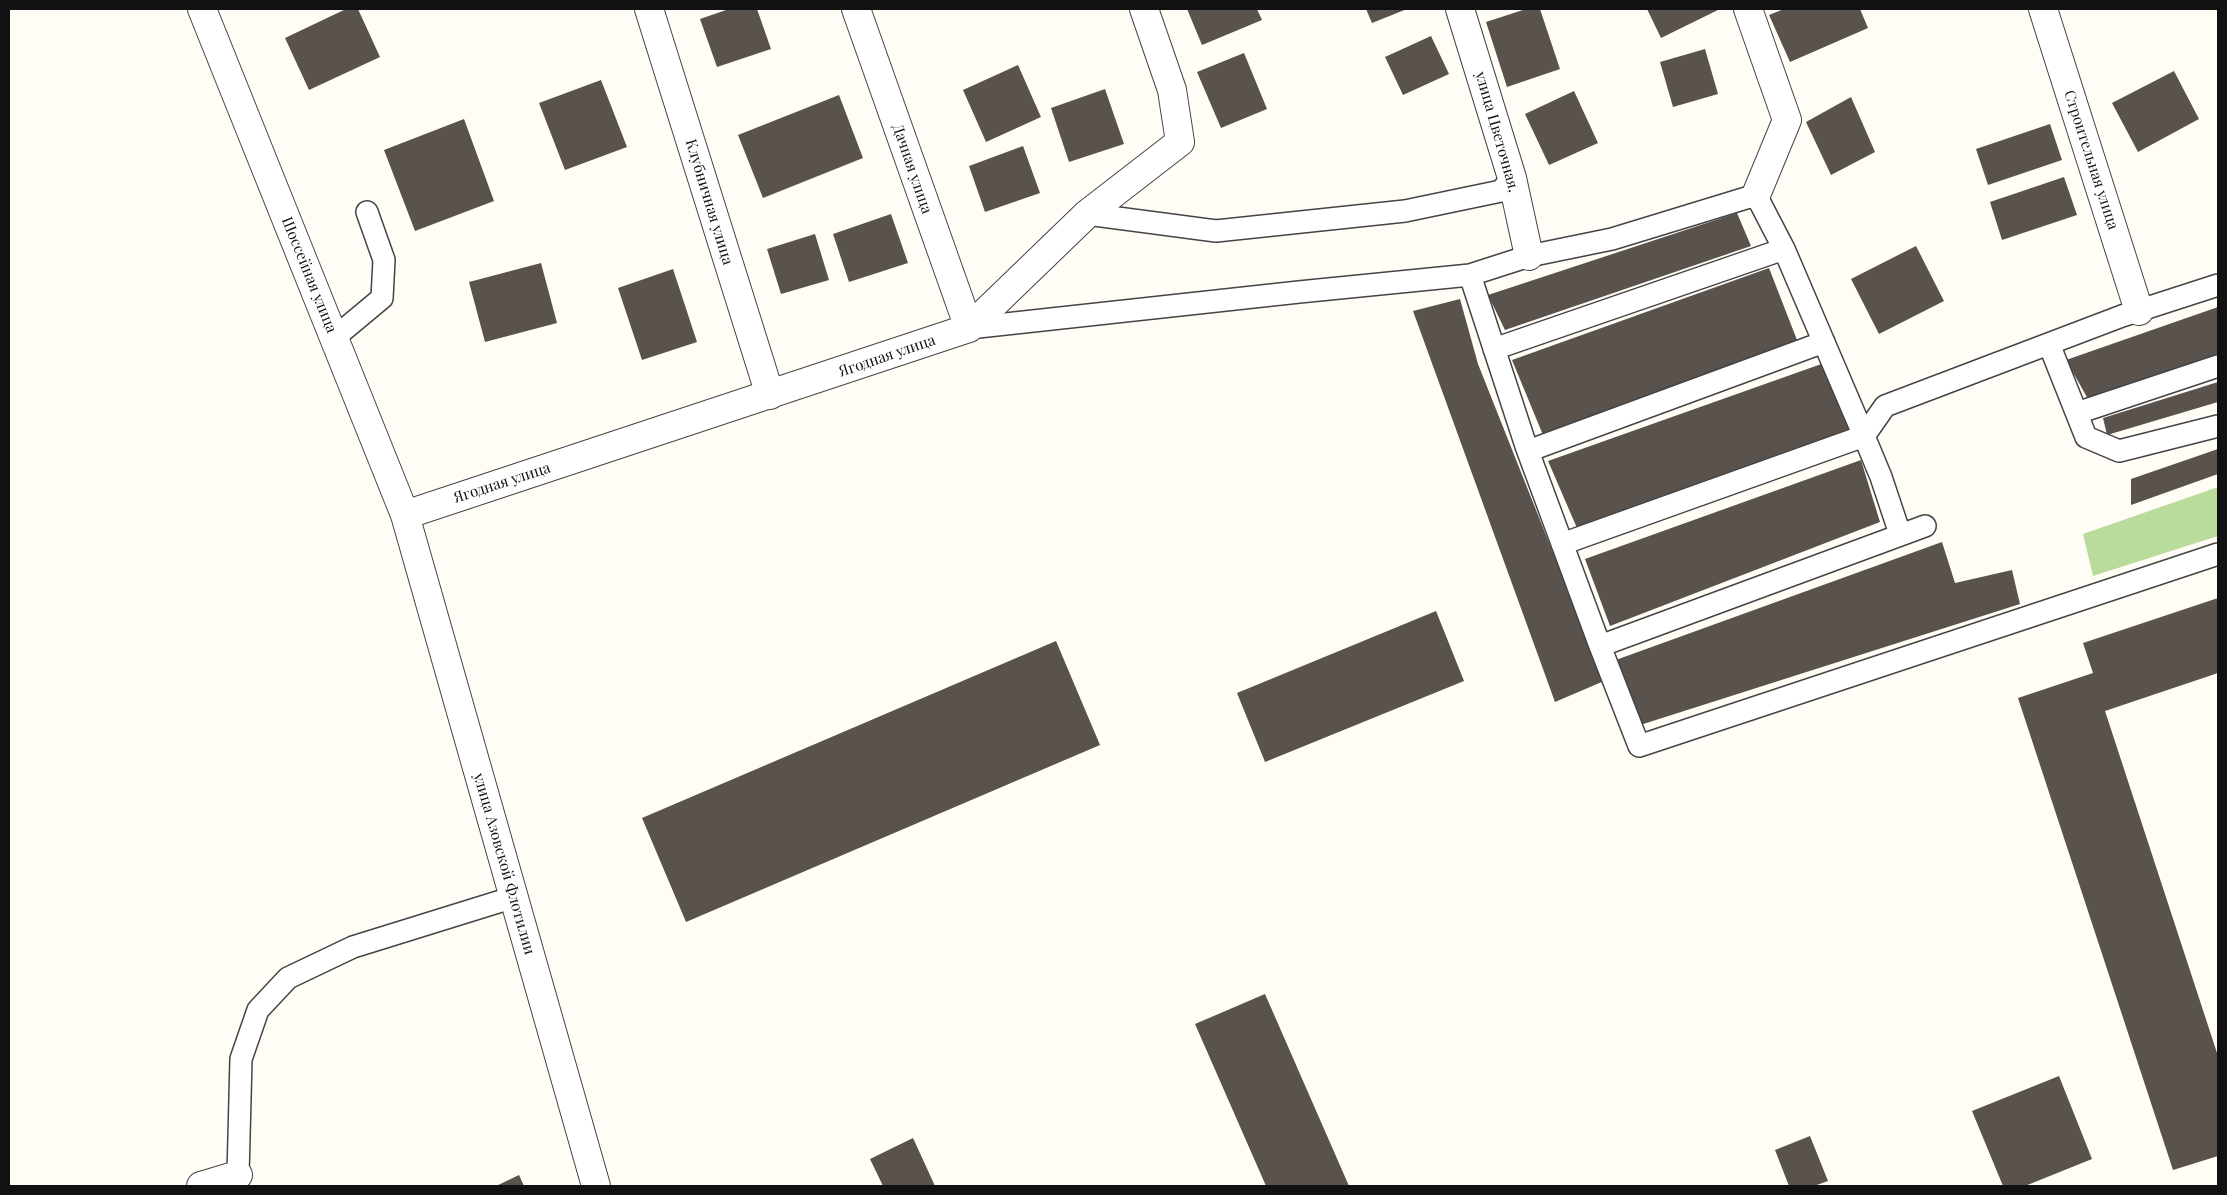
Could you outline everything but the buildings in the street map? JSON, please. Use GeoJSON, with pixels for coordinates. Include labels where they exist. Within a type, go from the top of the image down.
{"type":"FeatureCollection","features":[{"type":"Feature","properties":{"kind":"street","name":"Шоссейная улица"},"geometry":{"type":"LineString","coordinates":[[202,9],[405,515],[412,542]]}},
{"type":"Feature","properties":{"kind":"street","name":"Клубничная улица"},"geometry":{"type":"LineString","coordinates":[[649,9],[770,395]]}},
{"type":"Feature","properties":{"kind":"street","name":"Дачная улица"},"geometry":{"type":"LineString","coordinates":[[856,9],[969,328]]}},
{"type":"Feature","properties":{"kind":"street","name":"Ягодная улица"},"geometry":{"type":"LineString","coordinates":[[405,515],[969,328],[1087,214],[1180,142],[1172,90],[1144,9]]}},
{"type":"Feature","properties":{"kind":"street","name":"улица Цветочная,"},"geometry":{"type":"LineString","coordinates":[[1460,9],[1512,178],[1529,256]]}},
{"type":"Feature","properties":{"kind":"street"},"geometry":{"type":"LineString","coordinates":[[1748,9],[1787,120],[1756,195]]}},
{"type":"Feature","properties":{"kind":"street","name":"Строительная улица"},"geometry":{"type":"LineString","coordinates":[[2043,9],[2139,311]]}},
{"type":"Feature","properties":{"kind":"street","name":"улица Азовской Флотилии"},"geometry":{"type":"LineString","coordinates":[[412,542],[596,1186]]}},
{"type":"Feature","properties":{"kind":"street"},"geometry":{"type":"LineString","coordinates":[[201,1186],[238,1175]]}},
{"type":"Feature","properties":{"kind":"lane"},"geometry":{"type":"LineString","coordinates":[[1087,214],[1216,231],[1405,211],[1501,191],[1512,178]]}},
{"type":"Feature","properties":{"kind":"lane"},"geometry":{"type":"LineString","coordinates":[[969,328],[1470,275],[1529,256],[1612,239],[1756,195],[1784,250],[1864,436],[1900,534]]}},
{"type":"Feature","properties":{"kind":"lane"},"geometry":{"type":"LineString","coordinates":[[334,338],[382,298],[384,260],[367,212]]}},
{"type":"Feature","properties":{"kind":"lane"},"geometry":{"type":"LineString","coordinates":[[1494,349],[1784,250]]}},
{"type":"Feature","properties":{"kind":"lane"},"geometry":{"type":"LineString","coordinates":[[1470,275],[1528,451],[1639,746],[2218,554]]}},
{"type":"Feature","properties":{"kind":"lane"},"geometry":{"type":"LineString","coordinates":[[1562,544],[1864,436],[1885,406],[2139,311],[2218,285]]}},
{"type":"Feature","properties":{"kind":"lane"},"geometry":{"type":"LineString","coordinates":[[1528,451],[1824,342]]}},
{"type":"Feature","properties":{"kind":"lane"},"geometry":{"type":"LineString","coordinates":[[2049,344],[2086,437],[2119,450],[2218,426]]}},
{"type":"Feature","properties":{"kind":"lane"},"geometry":{"type":"LineString","coordinates":[[2076,413],[2218,366]]}},
{"type":"Feature","properties":{"kind":"lane"},"geometry":{"type":"LineString","coordinates":[[1600,646],[1924,526]]}},
{"type":"Feature","properties":{"kind":"lane"},"geometry":{"type":"LineString","coordinates":[[238,1175],[241,1059],[258,1010],[288,978],[353,947],[514,896]]}},
{"type":"Feature","properties":{"kind":"green space"},"geometry":{"type":"Polygon","coordinates":[[[2218,487],[2218,536],[2093,576],[2083,534],[2218,487]]]}}]}
